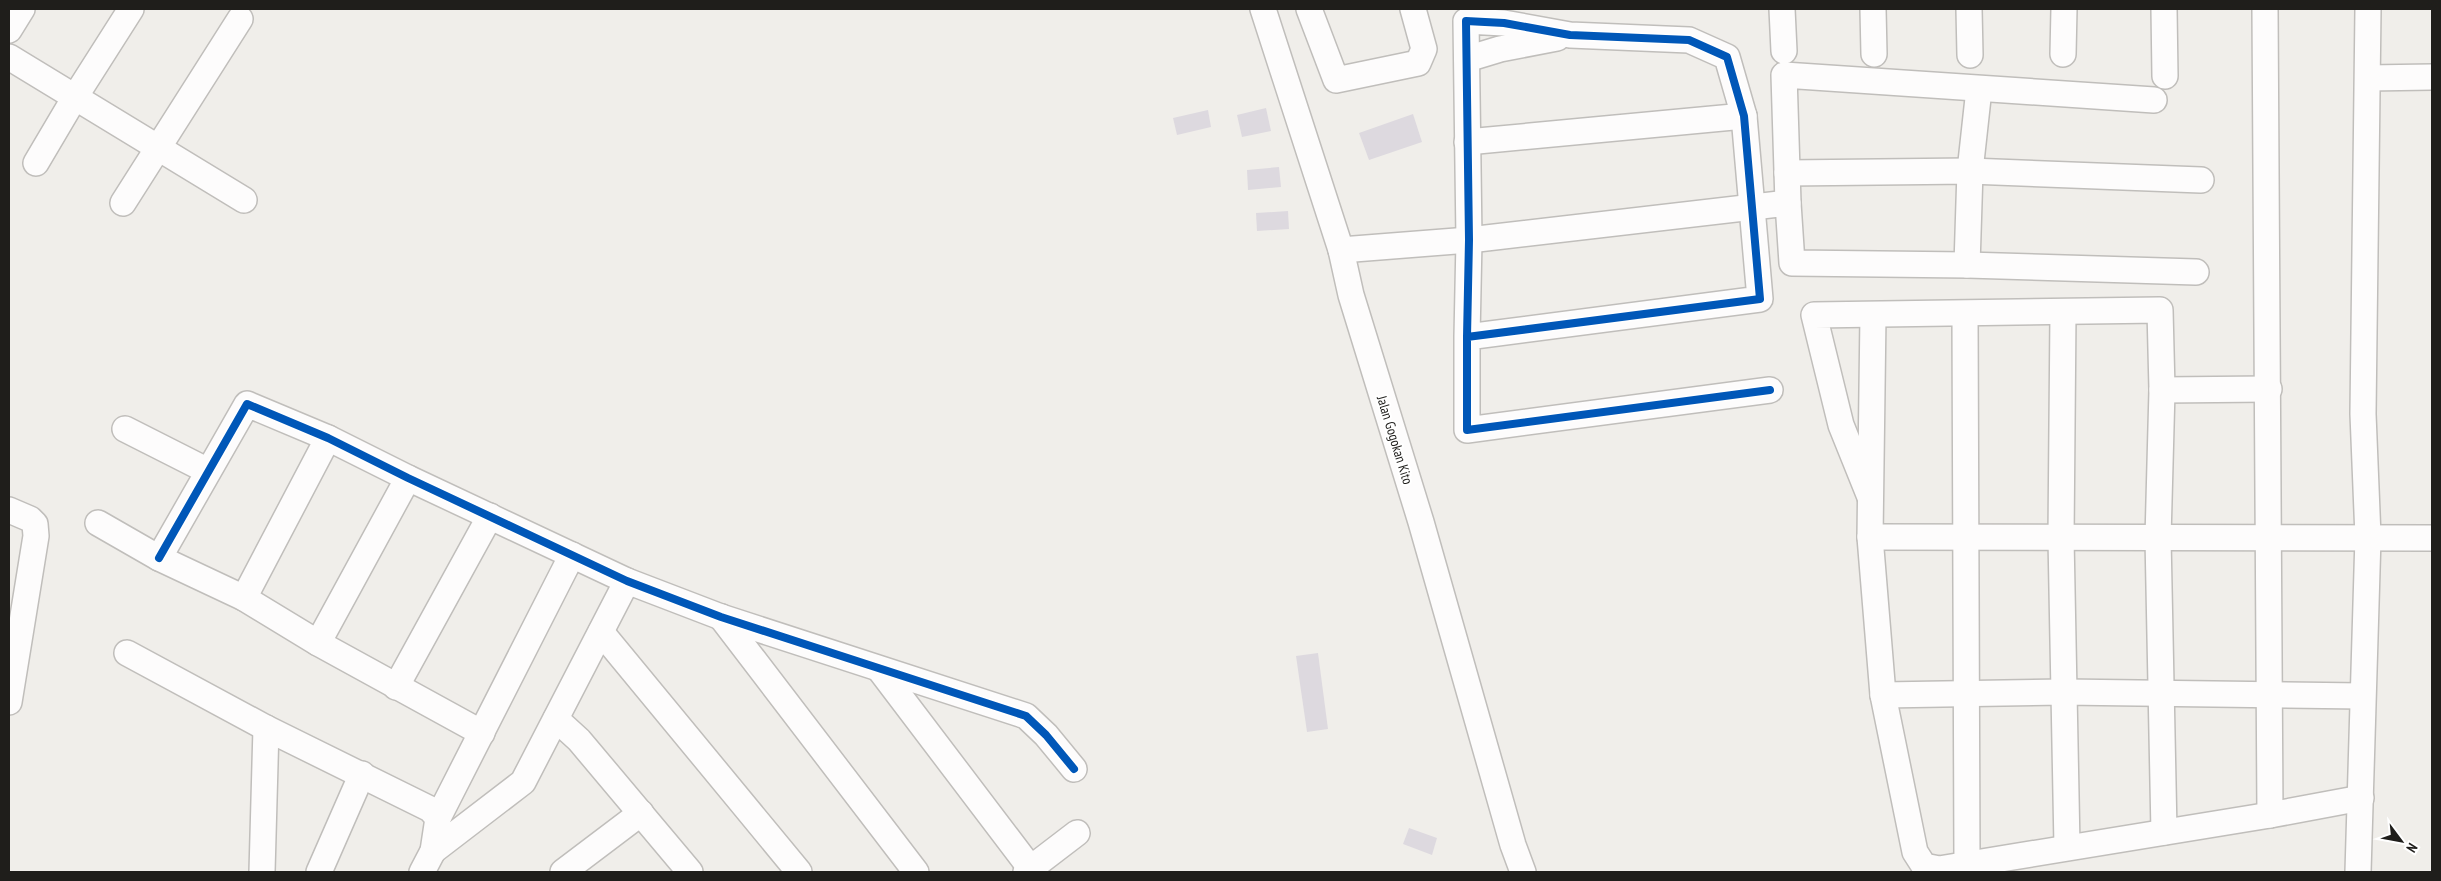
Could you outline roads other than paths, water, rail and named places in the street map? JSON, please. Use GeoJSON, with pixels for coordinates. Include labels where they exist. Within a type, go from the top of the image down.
{"type":"FeatureCollection","features":[{"type":"Feature","properties":{"kind":"street"},"geometry":{"type":"LineString","coordinates":[[9,30],[22,9]]}},
{"type":"Feature","properties":{"kind":"street"},"geometry":{"type":"LineString","coordinates":[[36,163],[131,9]]}},
{"type":"Feature","properties":{"kind":"street","name":"Jalan Gogokan Kito"},"geometry":{"type":"LineString","coordinates":[[1263,9],[1341,250],[1351,295],[1421,522],[1513,845],[1523,872]]}},
{"type":"Feature","properties":{"kind":"street"},"geometry":{"type":"LineString","coordinates":[[1309,9],[1336,80],[1418,63],[1424,49],[1413,9]]}},
{"type":"Feature","properties":{"kind":"street"},"geometry":{"type":"LineString","coordinates":[[1782,9],[1784,51]]}},
{"type":"Feature","properties":{"kind":"street"},"geometry":{"type":"LineString","coordinates":[[1873,9],[1874,54]]}},
{"type":"Feature","properties":{"kind":"street"},"geometry":{"type":"LineString","coordinates":[[1969,9],[1970,55]]}},
{"type":"Feature","properties":{"kind":"street"},"geometry":{"type":"LineString","coordinates":[[2063,54],[2064,9]]}},
{"type":"Feature","properties":{"kind":"street"},"geometry":{"type":"LineString","coordinates":[[2164,9],[2165,76]]}},
{"type":"Feature","properties":{"kind":"street"},"geometry":{"type":"LineString","coordinates":[[2265,9],[2270,815]]}},
{"type":"Feature","properties":{"kind":"street"},"geometry":{"type":"LineString","coordinates":[[2358,872],[2368,537],[2363,414],[2368,9]]}},
{"type":"Feature","properties":{"kind":"street"},"geometry":{"type":"LineString","coordinates":[[123,203],[240,19]]}},
{"type":"Feature","properties":{"kind":"street"},"geometry":{"type":"LineString","coordinates":[[1466,337],[1760,299],[1744,116],[1727,57],[1689,40],[1570,35],[1504,23],[1466,21],[1469,240],[1466,337],[1468,430],[1770,390]]}},
{"type":"Feature","properties":{"kind":"street"},"geometry":{"type":"LineString","coordinates":[[1467,60],[1500,49],[1570,35]]}},
{"type":"Feature","properties":{"kind":"street"},"geometry":{"type":"LineString","coordinates":[[9,57],[244,200]]}},
{"type":"Feature","properties":{"kind":"street"},"geometry":{"type":"LineString","coordinates":[[2154,100],[1784,75],[1792,263],[1967,265],[2196,272]]}},
{"type":"Feature","properties":{"kind":"street"},"geometry":{"type":"LineString","coordinates":[[2368,78],[2432,77]]}},
{"type":"Feature","properties":{"kind":"street"},"geometry":{"type":"LineString","coordinates":[[1967,265],[1970,171],[1979,89]]}},
{"type":"Feature","properties":{"kind":"street"},"geometry":{"type":"LineString","coordinates":[[1467,142],[1744,116]]}},
{"type":"Feature","properties":{"kind":"street"},"geometry":{"type":"LineString","coordinates":[[1787,173],[1970,171],[2201,180]]}},
{"type":"Feature","properties":{"kind":"street"},"geometry":{"type":"LineString","coordinates":[[1341,250],[1469,240],[1788,203]]}},
{"type":"Feature","properties":{"kind":"street"},"geometry":{"type":"LineString","coordinates":[[1870,497],[1841,425],[1814,315],[2063,313],[2160,310],[2162,390],[2158,538],[2164,832]]}},
{"type":"Feature","properties":{"kind":"street"},"geometry":{"type":"LineString","coordinates":[[2063,313],[2061,538],[2067,847]]}},
{"type":"Feature","properties":{"kind":"street"},"geometry":{"type":"LineString","coordinates":[[1965,314],[1967,863]]}},
{"type":"Feature","properties":{"kind":"street"},"geometry":{"type":"LineString","coordinates":[[1873,315],[1870,537],[1883,695],[1915,852],[1924,866],[1939,869],[2270,815],[2361,798]]}},
{"type":"Feature","properties":{"kind":"street"},"geometry":{"type":"LineString","coordinates":[[2162,390],[2268,389]]}},
{"type":"Feature","properties":{"kind":"street"},"geometry":{"type":"LineString","coordinates":[[159,558],[247,404],[328,438],[408,478],[627,581],[721,617],[1026,716],[1046,735],[1074,769]]}},
{"type":"Feature","properties":{"kind":"street"},"geometry":{"type":"LineString","coordinates":[[125,429],[208,471]]}},
{"type":"Feature","properties":{"kind":"street"},"geometry":{"type":"LineString","coordinates":[[244,598],[328,438]]}},
{"type":"Feature","properties":{"kind":"street"},"geometry":{"type":"LineString","coordinates":[[318,643],[408,478]]}},
{"type":"Feature","properties":{"kind":"street"},"geometry":{"type":"LineString","coordinates":[[9,510],[30,519],[35,524],[36,536],[9,702]]}},
{"type":"Feature","properties":{"kind":"street"},"geometry":{"type":"LineString","coordinates":[[396,687],[490,516]]}},
{"type":"Feature","properties":{"kind":"street"},"geometry":{"type":"LineString","coordinates":[[98,523],[159,558],[244,598],[318,643],[482,733]]}},
{"type":"Feature","properties":{"kind":"street"},"geometry":{"type":"LineString","coordinates":[[1870,537],[2432,538]]}},
{"type":"Feature","properties":{"kind":"street"},"geometry":{"type":"LineString","coordinates":[[428,862],[438,818],[572,554]]}},
{"type":"Feature","properties":{"kind":"street"},"geometry":{"type":"LineString","coordinates":[[428,862],[523,782],[627,581]]}},
{"type":"Feature","properties":{"kind":"street"},"geometry":{"type":"LineString","coordinates":[[721,617],[916,872]]}},
{"type":"Feature","properties":{"kind":"street"},"geometry":{"type":"LineString","coordinates":[[601,632],[798,872]]}},
{"type":"Feature","properties":{"kind":"street"},"geometry":{"type":"LineString","coordinates":[[127,653],[266,728],[362,774],[430,810],[438,818]]}},
{"type":"Feature","properties":{"kind":"street"},"geometry":{"type":"LineString","coordinates":[[880,670],[1029,871],[1078,833]]}},
{"type":"Feature","properties":{"kind":"street"},"geometry":{"type":"LineString","coordinates":[[1883,695],[1966,692],[2064,692],[2362,696]]}},
{"type":"Feature","properties":{"kind":"street"},"geometry":{"type":"LineString","coordinates":[[556,719],[578,740],[690,872]]}},
{"type":"Feature","properties":{"kind":"street"},"geometry":{"type":"LineString","coordinates":[[262,872],[266,728]]}},
{"type":"Feature","properties":{"kind":"street"},"geometry":{"type":"LineString","coordinates":[[319,872],[362,774]]}},
{"type":"Feature","properties":{"kind":"street"},"geometry":{"type":"LineString","coordinates":[[563,872],[641,813]]}}]}
